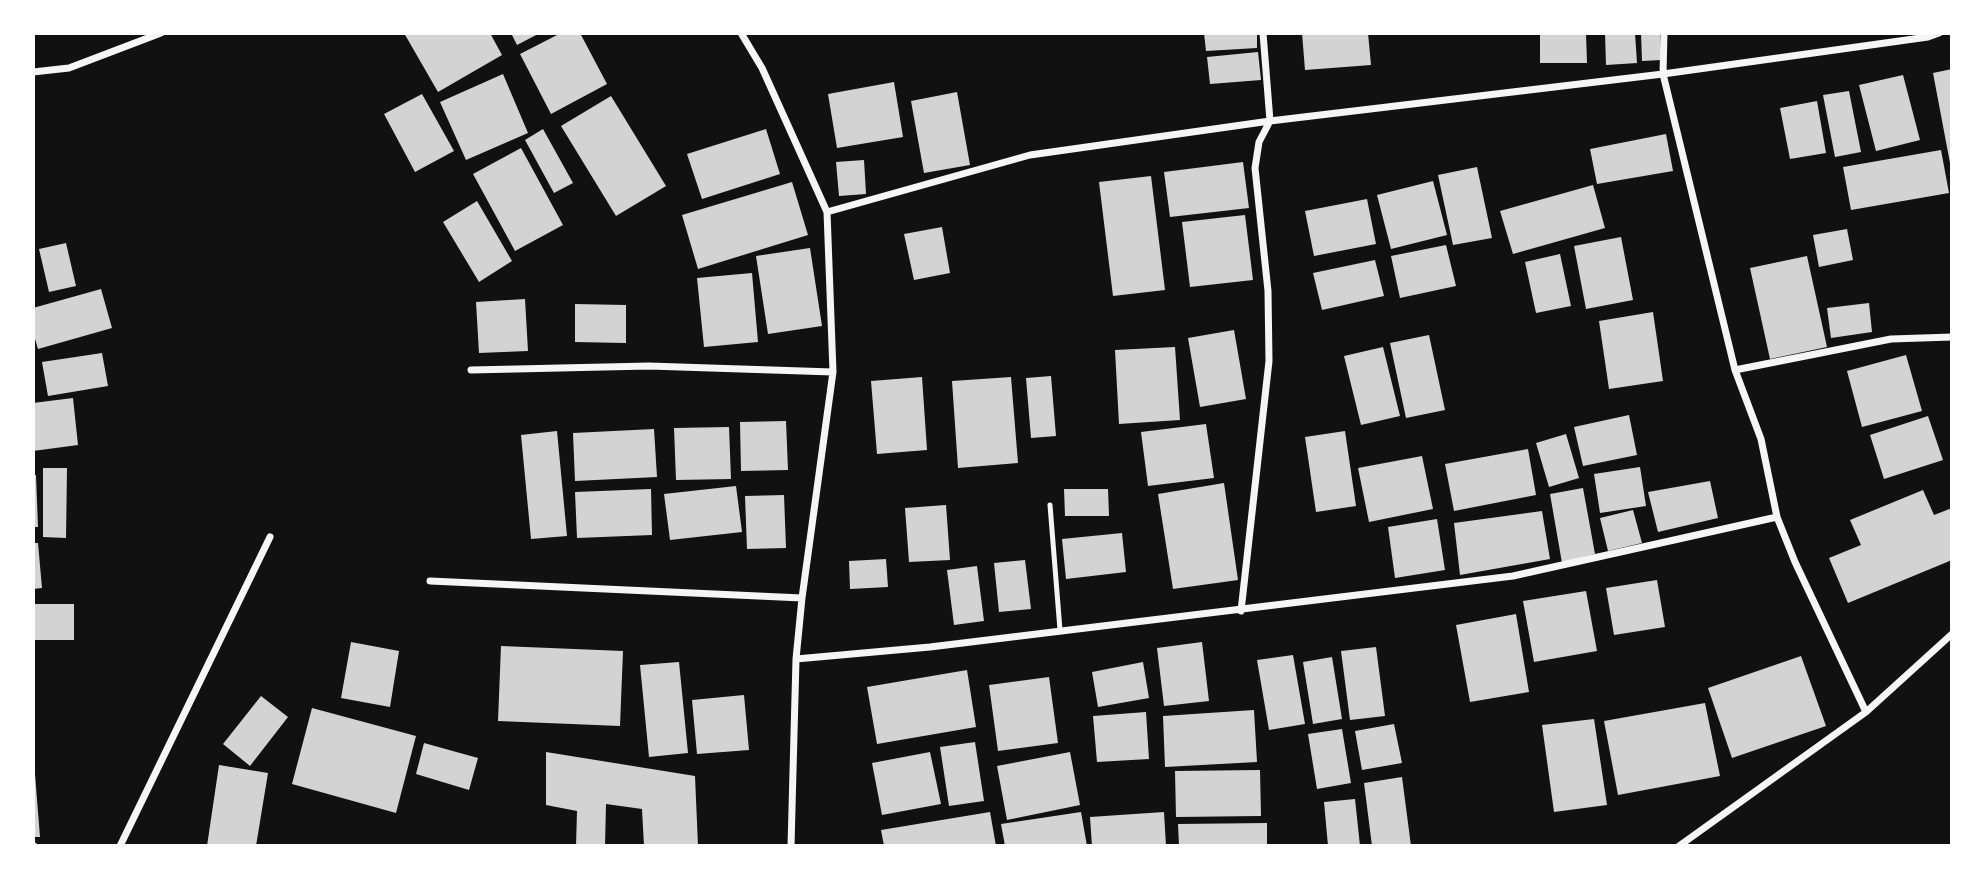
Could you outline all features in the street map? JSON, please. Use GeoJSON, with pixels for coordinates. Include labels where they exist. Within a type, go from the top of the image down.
{"type":"FeatureCollection","features":[{"type":"Feature","properties":{"kind":"street"},"geometry":{"type":"LineString","coordinates":[[33,72],[69,68],[161,33]]}},
{"type":"Feature","properties":{"kind":"street"},"geometry":{"type":"LineString","coordinates":[[741,33],[762,68],[827,212],[833,372],[796,659],[791,846]]}},
{"type":"Feature","properties":{"kind":"street"},"geometry":{"type":"LineString","coordinates":[[1241,611],[1269,362],[1268,291],[1255,168],[1259,142],[1270,121],[1263,33]]}},
{"type":"Feature","properties":{"kind":"street"},"geometry":{"type":"LineString","coordinates":[[1664,33],[1663,74],[1735,370],[1761,439],[1777,517],[1795,562],[1866,712]]}},
{"type":"Feature","properties":{"kind":"street"},"geometry":{"type":"LineString","coordinates":[[827,212],[1030,155],[1270,121],[1663,74],[1928,37],[1939,33]]}},
{"type":"Feature","properties":{"kind":"street"},"geometry":{"type":"LineString","coordinates":[[1735,370],[1891,339],[1952,337]]}},
{"type":"Feature","properties":{"kind":"street"},"geometry":{"type":"LineString","coordinates":[[471,370],[649,366],[833,372]]}},
{"type":"Feature","properties":{"kind":"street"},"geometry":{"type":"LineString","coordinates":[[796,659],[930,647],[1241,611],[1513,576],[1777,517]]}},
{"type":"Feature","properties":{"kind":"street"},"geometry":{"type":"LineString","coordinates":[[120,846],[270,537]]}},
{"type":"Feature","properties":{"kind":"street"},"geometry":{"type":"LineString","coordinates":[[430,581],[802,598]]}},
{"type":"Feature","properties":{"kind":"street"},"geometry":{"type":"LineString","coordinates":[[1679,846],[1866,712],[1952,634]]}},
{"type":"Feature","properties":{"kind":"lane"},"geometry":{"type":"LineString","coordinates":[[1050,505],[1060,630]]}},
{"type":"Feature","properties":{"kind":"building"},"geometry":{"type":"Polygon","coordinates":[[[404,33],[490,33],[502,55],[438,92],[404,33]]]}},
{"type":"Feature","properties":{"kind":"building"},"geometry":{"type":"Polygon","coordinates":[[[511,33],[540,33],[517,45],[511,33]]]}},
{"type":"Feature","properties":{"kind":"building"},"geometry":{"type":"Polygon","coordinates":[[[561,33],[580,33],[607,84],[551,114],[520,54],[561,33]]]}},
{"type":"Feature","properties":{"kind":"building"},"geometry":{"type":"Polygon","coordinates":[[[1204,33],[1257,33],[1257,48],[1206,51],[1204,33]]]}},
{"type":"Feature","properties":{"kind":"building"},"geometry":{"type":"Polygon","coordinates":[[[1302,33],[1368,33],[1371,65],[1305,70],[1302,33]]]}},
{"type":"Feature","properties":{"kind":"building"},"geometry":{"type":"Polygon","coordinates":[[[1540,33],[1586,33],[1587,63],[1540,63],[1540,33]]]}},
{"type":"Feature","properties":{"kind":"building"},"geometry":{"type":"Polygon","coordinates":[[[1605,33],[1635,33],[1637,63],[1606,65],[1605,33]]]}},
{"type":"Feature","properties":{"kind":"building"},"geometry":{"type":"Polygon","coordinates":[[[1641,33],[1660,33],[1661,60],[1642,61],[1641,33]]]}},
{"type":"Feature","properties":{"kind":"building"},"geometry":{"type":"Polygon","coordinates":[[[1258,52],[1261,80],[1210,84],[1207,57],[1258,52]]]}},
{"type":"Feature","properties":{"kind":"building"},"geometry":{"type":"Polygon","coordinates":[[[1952,69],[1952,163],[1950,163],[1933,73],[1952,69]]]}},
{"type":"Feature","properties":{"kind":"building"},"geometry":{"type":"Polygon","coordinates":[[[503,74],[528,133],[466,160],[440,102],[503,74]]]}},
{"type":"Feature","properties":{"kind":"building"},"geometry":{"type":"Polygon","coordinates":[[[1903,75],[1920,140],[1876,151],[1859,85],[1903,75]]]}},
{"type":"Feature","properties":{"kind":"building"},"geometry":{"type":"Polygon","coordinates":[[[894,82],[903,137],[837,148],[828,94],[894,82]]]}},
{"type":"Feature","properties":{"kind":"building"},"geometry":{"type":"Polygon","coordinates":[[[1849,91],[1861,152],[1835,157],[1823,95],[1849,91]]]}},
{"type":"Feature","properties":{"kind":"building"},"geometry":{"type":"Polygon","coordinates":[[[957,92],[970,165],[924,173],[911,101],[957,92]]]}},
{"type":"Feature","properties":{"kind":"building"},"geometry":{"type":"Polygon","coordinates":[[[422,94],[454,151],[415,172],[384,114],[422,94]]]}},
{"type":"Feature","properties":{"kind":"building"},"geometry":{"type":"Polygon","coordinates":[[[611,96],[666,186],[616,216],[561,126],[611,96]]]}},
{"type":"Feature","properties":{"kind":"building"},"geometry":{"type":"Polygon","coordinates":[[[1817,101],[1826,153],[1790,159],[1780,108],[1817,101]]]}},
{"type":"Feature","properties":{"kind":"building"},"geometry":{"type":"Polygon","coordinates":[[[543,129],[573,183],[554,193],[525,140],[543,129]]]}},
{"type":"Feature","properties":{"kind":"building"},"geometry":{"type":"Polygon","coordinates":[[[766,129],[780,174],[702,199],[687,154],[766,129]]]}},
{"type":"Feature","properties":{"kind":"building"},"geometry":{"type":"Polygon","coordinates":[[[1666,134],[1673,171],[1597,184],[1590,149],[1666,134]]]}},
{"type":"Feature","properties":{"kind":"building"},"geometry":{"type":"Polygon","coordinates":[[[521,148],[563,225],[515,251],[473,174],[521,148]]]}},
{"type":"Feature","properties":{"kind":"building"},"geometry":{"type":"Polygon","coordinates":[[[1941,150],[1949,193],[1851,210],[1843,167],[1941,150]]]}},
{"type":"Feature","properties":{"kind":"building"},"geometry":{"type":"Polygon","coordinates":[[[864,160],[866,194],[839,196],[836,162],[864,160]]]}},
{"type":"Feature","properties":{"kind":"building"},"geometry":{"type":"Polygon","coordinates":[[[1243,162],[1249,208],[1170,217],[1164,172],[1243,162]]]}},
{"type":"Feature","properties":{"kind":"building"},"geometry":{"type":"Polygon","coordinates":[[[1477,167],[1492,238],[1453,245],[1438,175],[1477,167]]]}},
{"type":"Feature","properties":{"kind":"building"},"geometry":{"type":"Polygon","coordinates":[[[1151,176],[1165,290],[1113,296],[1099,182],[1151,176]]]}},
{"type":"Feature","properties":{"kind":"building"},"geometry":{"type":"Polygon","coordinates":[[[1433,181],[1447,235],[1391,249],[1377,195],[1433,181]]]}},
{"type":"Feature","properties":{"kind":"building"},"geometry":{"type":"Polygon","coordinates":[[[792,182],[808,235],[698,269],[682,215],[792,182]]]}},
{"type":"Feature","properties":{"kind":"building"},"geometry":{"type":"Polygon","coordinates":[[[1593,185],[1605,228],[1513,254],[1500,211],[1593,185]]]}},
{"type":"Feature","properties":{"kind":"building"},"geometry":{"type":"Polygon","coordinates":[[[1367,199],[1376,244],[1314,256],[1305,211],[1367,199]]]}},
{"type":"Feature","properties":{"kind":"building"},"geometry":{"type":"Polygon","coordinates":[[[477,201],[512,261],[479,282],[443,222],[477,201]]]}},
{"type":"Feature","properties":{"kind":"building"},"geometry":{"type":"Polygon","coordinates":[[[1245,215],[1253,280],[1190,287],[1182,222],[1245,215]]]}},
{"type":"Feature","properties":{"kind":"building"},"geometry":{"type":"Polygon","coordinates":[[[942,227],[950,273],[914,280],[904,234],[942,227]]]}},
{"type":"Feature","properties":{"kind":"building"},"geometry":{"type":"Polygon","coordinates":[[[1847,229],[1853,260],[1819,267],[1813,235],[1847,229]]]}},
{"type":"Feature","properties":{"kind":"building"},"geometry":{"type":"Polygon","coordinates":[[[1621,237],[1633,300],[1586,309],[1574,246],[1621,237]]]}},
{"type":"Feature","properties":{"kind":"building"},"geometry":{"type":"Polygon","coordinates":[[[66,243],[76,286],[49,292],[39,249],[66,243]]]}},
{"type":"Feature","properties":{"kind":"building"},"geometry":{"type":"Polygon","coordinates":[[[1446,245],[1456,286],[1400,298],[1391,256],[1446,245]]]}},
{"type":"Feature","properties":{"kind":"building"},"geometry":{"type":"Polygon","coordinates":[[[810,248],[822,326],[768,334],[756,256],[810,248]]]}},
{"type":"Feature","properties":{"kind":"building"},"geometry":{"type":"Polygon","coordinates":[[[1560,254],[1571,306],[1536,313],[1525,262],[1560,254]]]}},
{"type":"Feature","properties":{"kind":"building"},"geometry":{"type":"Polygon","coordinates":[[[1807,256],[1827,347],[1770,359],[1750,268],[1807,256]]]}},
{"type":"Feature","properties":{"kind":"building"},"geometry":{"type":"Polygon","coordinates":[[[1375,260],[1384,296],[1322,310],[1313,273],[1375,260]]]}},
{"type":"Feature","properties":{"kind":"building"},"geometry":{"type":"Polygon","coordinates":[[[752,273],[758,342],[704,347],[697,278],[752,273]]]}},
{"type":"Feature","properties":{"kind":"building"},"geometry":{"type":"Polygon","coordinates":[[[101,289],[112,328],[38,349],[33,332],[33,308],[101,289]]]}},
{"type":"Feature","properties":{"kind":"building"},"geometry":{"type":"Polygon","coordinates":[[[525,299],[528,351],[479,353],[476,302],[525,299]]]}},
{"type":"Feature","properties":{"kind":"building"},"geometry":{"type":"Polygon","coordinates":[[[1869,303],[1872,332],[1831,338],[1827,308],[1869,303]]]}},
{"type":"Feature","properties":{"kind":"building"},"geometry":{"type":"Polygon","coordinates":[[[575,304],[626,305],[626,343],[575,342],[575,304]]]}},
{"type":"Feature","properties":{"kind":"building"},"geometry":{"type":"Polygon","coordinates":[[[1653,312],[1663,381],[1609,389],[1599,321],[1653,312]]]}},
{"type":"Feature","properties":{"kind":"building"},"geometry":{"type":"Polygon","coordinates":[[[1234,330],[1246,399],[1200,407],[1188,338],[1234,330]]]}},
{"type":"Feature","properties":{"kind":"building"},"geometry":{"type":"Polygon","coordinates":[[[1429,335],[1445,410],[1406,418],[1390,343],[1429,335]]]}},
{"type":"Feature","properties":{"kind":"building"},"geometry":{"type":"Polygon","coordinates":[[[1175,347],[1180,420],[1119,424],[1115,350],[1175,347]]]}},
{"type":"Feature","properties":{"kind":"building"},"geometry":{"type":"Polygon","coordinates":[[[1383,347],[1400,416],[1361,425],[1344,356],[1383,347]]]}},
{"type":"Feature","properties":{"kind":"building"},"geometry":{"type":"Polygon","coordinates":[[[102,353],[108,386],[48,396],[42,362],[102,353]]]}},
{"type":"Feature","properties":{"kind":"building"},"geometry":{"type":"Polygon","coordinates":[[[1906,355],[1922,411],[1862,427],[1847,371],[1906,355]]]}},
{"type":"Feature","properties":{"kind":"building"},"geometry":{"type":"Polygon","coordinates":[[[1051,376],[1056,436],[1031,438],[1026,378],[1051,376]]]}},
{"type":"Feature","properties":{"kind":"building"},"geometry":{"type":"Polygon","coordinates":[[[922,377],[927,450],[877,454],[871,381],[922,377]]]}},
{"type":"Feature","properties":{"kind":"building"},"geometry":{"type":"Polygon","coordinates":[[[1011,377],[1018,463],[958,468],[952,381],[1011,377]]]}},
{"type":"Feature","properties":{"kind":"building"},"geometry":{"type":"Polygon","coordinates":[[[73,398],[78,445],[33,451],[33,403],[73,398]]]}},
{"type":"Feature","properties":{"kind":"building"},"geometry":{"type":"Polygon","coordinates":[[[1629,415],[1637,455],[1583,466],[1574,427],[1629,415]]]}},
{"type":"Feature","properties":{"kind":"building"},"geometry":{"type":"Polygon","coordinates":[[[1928,416],[1943,460],[1884,479],[1870,435],[1928,416]]]}},
{"type":"Feature","properties":{"kind":"building"},"geometry":{"type":"Polygon","coordinates":[[[786,421],[788,470],[741,471],[740,422],[786,421]]]}},
{"type":"Feature","properties":{"kind":"building"},"geometry":{"type":"Polygon","coordinates":[[[1206,424],[1214,478],[1148,486],[1141,432],[1206,424]]]}},
{"type":"Feature","properties":{"kind":"building"},"geometry":{"type":"Polygon","coordinates":[[[729,427],[731,479],[676,480],[674,428],[729,427]]]}},
{"type":"Feature","properties":{"kind":"building"},"geometry":{"type":"Polygon","coordinates":[[[654,429],[657,477],[575,481],[573,433],[654,429]]]}},
{"type":"Feature","properties":{"kind":"building"},"geometry":{"type":"Polygon","coordinates":[[[557,431],[567,536],[531,539],[521,435],[557,431]]]}},
{"type":"Feature","properties":{"kind":"building"},"geometry":{"type":"Polygon","coordinates":[[[1345,431],[1356,506],[1316,512],[1305,437],[1345,431]]]}},
{"type":"Feature","properties":{"kind":"building"},"geometry":{"type":"Polygon","coordinates":[[[1566,434],[1579,478],[1549,487],[1536,443],[1566,434]]]}},
{"type":"Feature","properties":{"kind":"building"},"geometry":{"type":"Polygon","coordinates":[[[1528,449],[1536,495],[1454,511],[1445,464],[1528,449]]]}},
{"type":"Feature","properties":{"kind":"building"},"geometry":{"type":"Polygon","coordinates":[[[1422,456],[1433,509],[1369,522],[1358,468],[1422,456]]]}},
{"type":"Feature","properties":{"kind":"building"},"geometry":{"type":"Polygon","coordinates":[[[1640,467],[1646,506],[1600,513],[1594,474],[1640,467]]]}},
{"type":"Feature","properties":{"kind":"building"},"geometry":{"type":"Polygon","coordinates":[[[43,468],[67,468],[66,538],[43,537],[43,468]]]}},
{"type":"Feature","properties":{"kind":"building"},"geometry":{"type":"Polygon","coordinates":[[[33,475],[36,475],[38,527],[33,527],[33,475]]]}},
{"type":"Feature","properties":{"kind":"building"},"geometry":{"type":"Polygon","coordinates":[[[1710,481],[1718,518],[1658,532],[1648,492],[1710,481]]]}},
{"type":"Feature","properties":{"kind":"building"},"geometry":{"type":"Polygon","coordinates":[[[1224,483],[1238,580],[1173,589],[1158,494],[1224,483]]]}},
{"type":"Feature","properties":{"kind":"building"},"geometry":{"type":"Polygon","coordinates":[[[736,486],[742,532],[670,540],[664,494],[736,486]]]}},
{"type":"Feature","properties":{"kind":"building"},"geometry":{"type":"Polygon","coordinates":[[[1583,488],[1595,554],[1562,563],[1550,494],[1583,488]]]}},
{"type":"Feature","properties":{"kind":"building"},"geometry":{"type":"Polygon","coordinates":[[[651,489],[652,535],[577,538],[575,492],[651,489]]]}},
{"type":"Feature","properties":{"kind":"building"},"geometry":{"type":"Polygon","coordinates":[[[1064,489],[1108,489],[1109,516],[1065,516],[1064,489]]]}},
{"type":"Feature","properties":{"kind":"building"},"geometry":{"type":"Polygon","coordinates":[[[1923,490],[1934,515],[1952,508],[1952,560],[1848,603],[1829,558],[1861,545],[1850,520],[1923,490]]]}},
{"type":"Feature","properties":{"kind":"building"},"geometry":{"type":"Polygon","coordinates":[[[784,495],[786,548],[747,549],[745,496],[784,495]]]}},
{"type":"Feature","properties":{"kind":"building"},"geometry":{"type":"Polygon","coordinates":[[[946,505],[950,560],[909,562],[905,508],[946,505]]]}},
{"type":"Feature","properties":{"kind":"building"},"geometry":{"type":"Polygon","coordinates":[[[1633,510],[1642,543],[1608,551],[1600,518],[1633,510]]]}},
{"type":"Feature","properties":{"kind":"building"},"geometry":{"type":"Polygon","coordinates":[[[1542,511],[1550,559],[1460,575],[1454,523],[1542,511]]]}},
{"type":"Feature","properties":{"kind":"building"},"geometry":{"type":"Polygon","coordinates":[[[1437,519],[1445,570],[1395,578],[1388,527],[1437,519]]]}},
{"type":"Feature","properties":{"kind":"building"},"geometry":{"type":"Polygon","coordinates":[[[1122,533],[1126,572],[1066,579],[1062,539],[1122,533]]]}},
{"type":"Feature","properties":{"kind":"building"},"geometry":{"type":"Polygon","coordinates":[[[33,543],[38,543],[42,588],[33,589],[33,543]]]}},
{"type":"Feature","properties":{"kind":"building"},"geometry":{"type":"Polygon","coordinates":[[[886,559],[888,587],[850,589],[849,561],[886,559]]]}},
{"type":"Feature","properties":{"kind":"building"},"geometry":{"type":"Polygon","coordinates":[[[1025,560],[1031,609],[999,612],[994,563],[1025,560]]]}},
{"type":"Feature","properties":{"kind":"building"},"geometry":{"type":"Polygon","coordinates":[[[977,566],[984,621],[954,625],[947,570],[977,566]]]}},
{"type":"Feature","properties":{"kind":"building"},"geometry":{"type":"Polygon","coordinates":[[[1657,580],[1665,627],[1614,635],[1606,588],[1657,580]]]}},
{"type":"Feature","properties":{"kind":"building"},"geometry":{"type":"Polygon","coordinates":[[[1586,591],[1597,651],[1534,662],[1523,601],[1586,591]]]}},
{"type":"Feature","properties":{"kind":"building"},"geometry":{"type":"Polygon","coordinates":[[[33,604],[74,604],[74,640],[33,640],[33,604]]]}},
{"type":"Feature","properties":{"kind":"building"},"geometry":{"type":"Polygon","coordinates":[[[1516,614],[1529,692],[1470,702],[1456,625],[1516,614]]]}},
{"type":"Feature","properties":{"kind":"building"},"geometry":{"type":"Polygon","coordinates":[[[351,642],[399,651],[390,707],[341,698],[351,642]]]}},
{"type":"Feature","properties":{"kind":"building"},"geometry":{"type":"Polygon","coordinates":[[[1202,642],[1209,701],[1164,706],[1157,648],[1202,642]]]}},
{"type":"Feature","properties":{"kind":"building"},"geometry":{"type":"Polygon","coordinates":[[[501,646],[623,651],[620,726],[498,721],[501,646]]]}},
{"type":"Feature","properties":{"kind":"building"},"geometry":{"type":"Polygon","coordinates":[[[1376,647],[1385,716],[1350,720],[1341,651],[1376,647]]]}},
{"type":"Feature","properties":{"kind":"building"},"geometry":{"type":"Polygon","coordinates":[[[1293,655],[1305,724],[1269,730],[1257,660],[1293,655]]]}},
{"type":"Feature","properties":{"kind":"building"},"geometry":{"type":"Polygon","coordinates":[[[1801,656],[1826,726],[1732,758],[1708,688],[1801,656]]]}},
{"type":"Feature","properties":{"kind":"building"},"geometry":{"type":"Polygon","coordinates":[[[1332,657],[1342,719],[1313,724],[1303,662],[1332,657]]]}},
{"type":"Feature","properties":{"kind":"building"},"geometry":{"type":"Polygon","coordinates":[[[679,662],[688,753],[649,757],[640,665],[679,662]]]}},
{"type":"Feature","properties":{"kind":"building"},"geometry":{"type":"Polygon","coordinates":[[[1143,662],[1149,698],[1098,707],[1092,672],[1143,662]]]}},
{"type":"Feature","properties":{"kind":"building"},"geometry":{"type":"Polygon","coordinates":[[[967,670],[976,727],[877,744],[867,687],[967,670]]]}},
{"type":"Feature","properties":{"kind":"building"},"geometry":{"type":"Polygon","coordinates":[[[1049,677],[1058,743],[998,751],[989,685],[1049,677]]]}},
{"type":"Feature","properties":{"kind":"building"},"geometry":{"type":"Polygon","coordinates":[[[744,695],[749,750],[697,754],[692,700],[744,695]]]}},
{"type":"Feature","properties":{"kind":"building"},"geometry":{"type":"Polygon","coordinates":[[[261,696],[288,717],[250,766],[223,744],[261,696]]]}},
{"type":"Feature","properties":{"kind":"building"},"geometry":{"type":"Polygon","coordinates":[[[1705,703],[1720,776],[1618,795],[1604,721],[1705,703]]]}},
{"type":"Feature","properties":{"kind":"building"},"geometry":{"type":"Polygon","coordinates":[[[312,708],[416,736],[396,813],[292,784],[312,708]]]}},
{"type":"Feature","properties":{"kind":"building"},"geometry":{"type":"Polygon","coordinates":[[[1254,710],[1257,762],[1165,767],[1163,716],[1254,710]]]}},
{"type":"Feature","properties":{"kind":"building"},"geometry":{"type":"Polygon","coordinates":[[[1146,712],[1149,759],[1097,762],[1093,716],[1146,712]]]}},
{"type":"Feature","properties":{"kind":"building"},"geometry":{"type":"Polygon","coordinates":[[[1594,719],[1607,805],[1554,812],[1542,725],[1594,719]]]}},
{"type":"Feature","properties":{"kind":"building"},"geometry":{"type":"Polygon","coordinates":[[[1394,724],[1402,763],[1362,770],[1355,731],[1394,724]]]}},
{"type":"Feature","properties":{"kind":"building"},"geometry":{"type":"Polygon","coordinates":[[[1342,729],[1351,783],[1317,789],[1308,734],[1342,729]]]}},
{"type":"Feature","properties":{"kind":"building"},"geometry":{"type":"Polygon","coordinates":[[[975,742],[984,801],[949,806],[940,747],[975,742]]]}},
{"type":"Feature","properties":{"kind":"building"},"geometry":{"type":"Polygon","coordinates":[[[424,743],[478,758],[469,790],[416,774],[424,743]]]}},
{"type":"Feature","properties":{"kind":"building"},"geometry":{"type":"Polygon","coordinates":[[[546,752],[695,776],[698,846],[644,846],[642,809],[606,804],[605,846],[576,846],[577,811],[546,805],[546,752]]]}},
{"type":"Feature","properties":{"kind":"building"},"geometry":{"type":"Polygon","coordinates":[[[930,752],[941,804],[882,815],[872,763],[930,752]]]}},
{"type":"Feature","properties":{"kind":"building"},"geometry":{"type":"Polygon","coordinates":[[[1070,752],[1080,805],[1007,820],[997,766],[1070,752]]]}},
{"type":"Feature","properties":{"kind":"building"},"geometry":{"type":"Polygon","coordinates":[[[219,765],[268,773],[256,846],[207,846],[219,765]]]}},
{"type":"Feature","properties":{"kind":"building"},"geometry":{"type":"Polygon","coordinates":[[[1260,770],[1261,816],[1176,817],[1175,771],[1260,770]]]}},
{"type":"Feature","properties":{"kind":"building"},"geometry":{"type":"Polygon","coordinates":[[[35,774],[40,837],[33,837],[35,774]]]}},
{"type":"Feature","properties":{"kind":"building"},"geometry":{"type":"Polygon","coordinates":[[[1402,777],[1411,846],[1372,846],[1364,783],[1402,777]]]}},
{"type":"Feature","properties":{"kind":"building"},"geometry":{"type":"Polygon","coordinates":[[[1355,799],[1360,846],[1328,846],[1324,802],[1355,799]]]}},
{"type":"Feature","properties":{"kind":"building"},"geometry":{"type":"Polygon","coordinates":[[[990,812],[996,846],[884,846],[881,830],[990,812]]]}},
{"type":"Feature","properties":{"kind":"building"},"geometry":{"type":"Polygon","coordinates":[[[1081,812],[1087,846],[1005,846],[1001,824],[1081,812]]]}},
{"type":"Feature","properties":{"kind":"building"},"geometry":{"type":"Polygon","coordinates":[[[1164,812],[1166,846],[1092,846],[1090,817],[1164,812]]]}},
{"type":"Feature","properties":{"kind":"building"},"geometry":{"type":"Polygon","coordinates":[[[1267,823],[1267,846],[1179,846],[1178,824],[1267,823]]]}}]}
